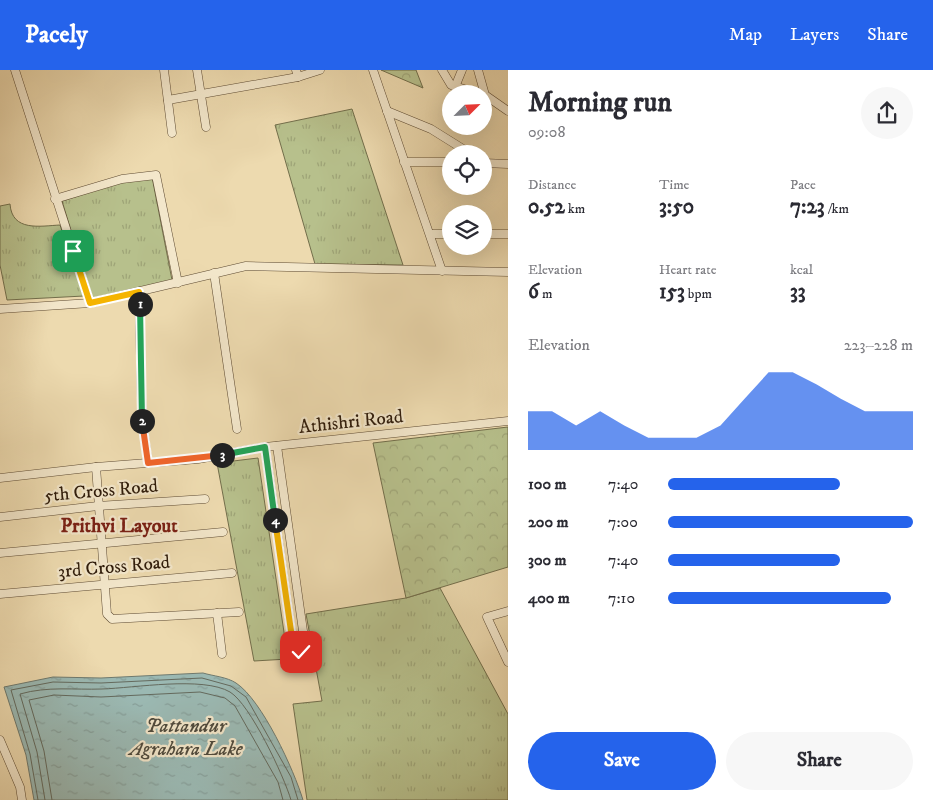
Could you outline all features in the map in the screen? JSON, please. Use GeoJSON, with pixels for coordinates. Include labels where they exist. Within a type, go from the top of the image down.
{"type":"FeatureCollection","features":[{"type":"Feature","properties":{"kind":"street"},"geometry":{"type":"LineString","coordinates":[[16,70],[55,199],[90,303]]}},
{"type":"Feature","properties":{"kind":"street"},"geometry":{"type":"LineString","coordinates":[[164,70],[172,134]]}},
{"type":"Feature","properties":{"kind":"street"},"geometry":{"type":"LineString","coordinates":[[198,70],[206,127]]}},
{"type":"Feature","properties":{"kind":"street"},"geometry":{"type":"LineString","coordinates":[[168,100],[297,73],[320,70]]}},
{"type":"Feature","properties":{"kind":"street"},"geometry":{"type":"LineString","coordinates":[[372,70],[442,271]]}},
{"type":"Feature","properties":{"kind":"street"},"geometry":{"type":"LineString","coordinates":[[442,70],[446,81],[452,85]]}},
{"type":"Feature","properties":{"kind":"street"},"geometry":{"type":"LineString","coordinates":[[456,85],[462,70]]}},
{"type":"Feature","properties":{"kind":"street"},"geometry":{"type":"LineString","coordinates":[[481,85],[482,72]]}},
{"type":"Feature","properties":{"kind":"street"},"geometry":{"type":"LineString","coordinates":[[492,100],[508,111]]}},
{"type":"Feature","properties":{"kind":"street"},"geometry":{"type":"LineString","coordinates":[[387,112],[431,129],[457,145]]}},
{"type":"Feature","properties":{"kind":"street"},"geometry":{"type":"LineString","coordinates":[[404,162],[442,162]]}},
{"type":"Feature","properties":{"kind":"street"},"geometry":{"type":"LineString","coordinates":[[492,163],[508,164]]}},
{"type":"Feature","properties":{"kind":"street"},"geometry":{"type":"LineString","coordinates":[[55,199],[122,179],[156,174],[178,283]]}},
{"type":"Feature","properties":{"kind":"street"},"geometry":{"type":"LineString","coordinates":[[430,234],[442,234]]}},
{"type":"Feature","properties":{"kind":"street"},"geometry":{"type":"LineString","coordinates":[[492,234],[508,234]]}},
{"type":"Feature","properties":{"kind":"street"},"geometry":{"type":"LineString","coordinates":[[0,309],[90,303],[246,266],[508,272]]}},
{"type":"Feature","properties":{"kind":"street"},"geometry":{"type":"LineString","coordinates":[[214,273],[237,429]]}},
{"type":"Feature","properties":{"kind":"street"},"geometry":{"type":"LineString","coordinates":[[139,292],[142,419],[148,463]]}},
{"type":"Feature","properties":{"kind":"street","name":"Athishri Road"},"geometry":{"type":"LineString","coordinates":[[0,478],[96,467],[198,459],[265,447],[508,421]]}},
{"type":"Feature","properties":{"kind":"street"},"geometry":{"type":"LineString","coordinates":[[265,447],[292,638],[301,652],[304,638],[277,446]]}},
{"type":"Feature","properties":{"kind":"street"},"geometry":{"type":"LineString","coordinates":[[96,467],[107,614],[112,619],[239,612]]}},
{"type":"Feature","properties":{"kind":"street","name":"5th Cross Road"},"geometry":{"type":"LineString","coordinates":[[0,517],[98,506],[205,499]]}},
{"type":"Feature","properties":{"kind":"street"},"geometry":{"type":"LineString","coordinates":[[0,553],[223,532]]}},
{"type":"Feature","properties":{"kind":"street","name":"3rd Cross Road"},"geometry":{"type":"LineString","coordinates":[[0,594],[232,572]]}},
{"type":"Feature","properties":{"kind":"street"},"geometry":{"type":"LineString","coordinates":[[508,610],[487,617],[508,662]]}},
{"type":"Feature","properties":{"kind":"street"},"geometry":{"type":"LineString","coordinates":[[217,613],[222,654]]}},
{"type":"Feature","properties":{"kind":"street"},"geometry":{"type":"LineString","coordinates":[[0,740],[20,787],[22,800]]}},
{"type":"Feature","properties":{"kind":"green space"},"geometry":{"type":"Polygon","coordinates":[[[381,70],[416,70],[423,88],[381,70]]]}},
{"type":"Feature","properties":{"kind":"green space"},"geometry":{"type":"Polygon","coordinates":[[[352,109],[403,265],[315,264],[275,125],[352,109]]]}},
{"type":"Feature","properties":{"kind":"green space"},"geometry":{"type":"Polygon","coordinates":[[[152,177],[172,280],[92,299],[62,201],[121,182],[152,177]]]}},
{"type":"Feature","properties":{"kind":"green space"},"geometry":{"type":"Polygon","coordinates":[[[10,204],[12,213],[21,223],[36,226],[60,225],[84,296],[7,300],[0,265],[0,206],[10,204]]]}},
{"type":"Feature","properties":{"kind":"green space"},"geometry":{"type":"Polygon","coordinates":[[[508,427],[508,567],[406,598],[373,443],[508,427]]]}},
{"type":"Feature","properties":{"kind":"green space"},"geometry":{"type":"Polygon","coordinates":[[[258,458],[288,659],[254,661],[217,463],[258,458]]]}},
{"type":"Feature","properties":{"kind":"green space"},"geometry":{"type":"Polygon","coordinates":[[[440,588],[508,714],[508,800],[307,800],[293,704],[322,701],[306,614],[406,598],[440,588]]]}},
{"type":"Feature","properties":{"kind":"water","name":"Pattandur Agrahara Lake"},"geometry":{"type":"Polygon","coordinates":[[[203,673],[236,683],[256,704],[285,754],[303,800],[34,800],[26,755],[4,687],[53,677],[101,678],[203,673]]]}},
{"type":"Feature","properties":{"kind":"district","name":"Prithvi Layout"},"geometry":{"type":"Point","coordinates":[119,526]}},
{"type":"Feature","properties":{"kind":"route"},"geometry":{"type":"LineString","coordinates":[[73,251],[90,303],[139,292],[142,419],[148,463],[198,459],[265,447],[292,638],[301,652]]}}]}
